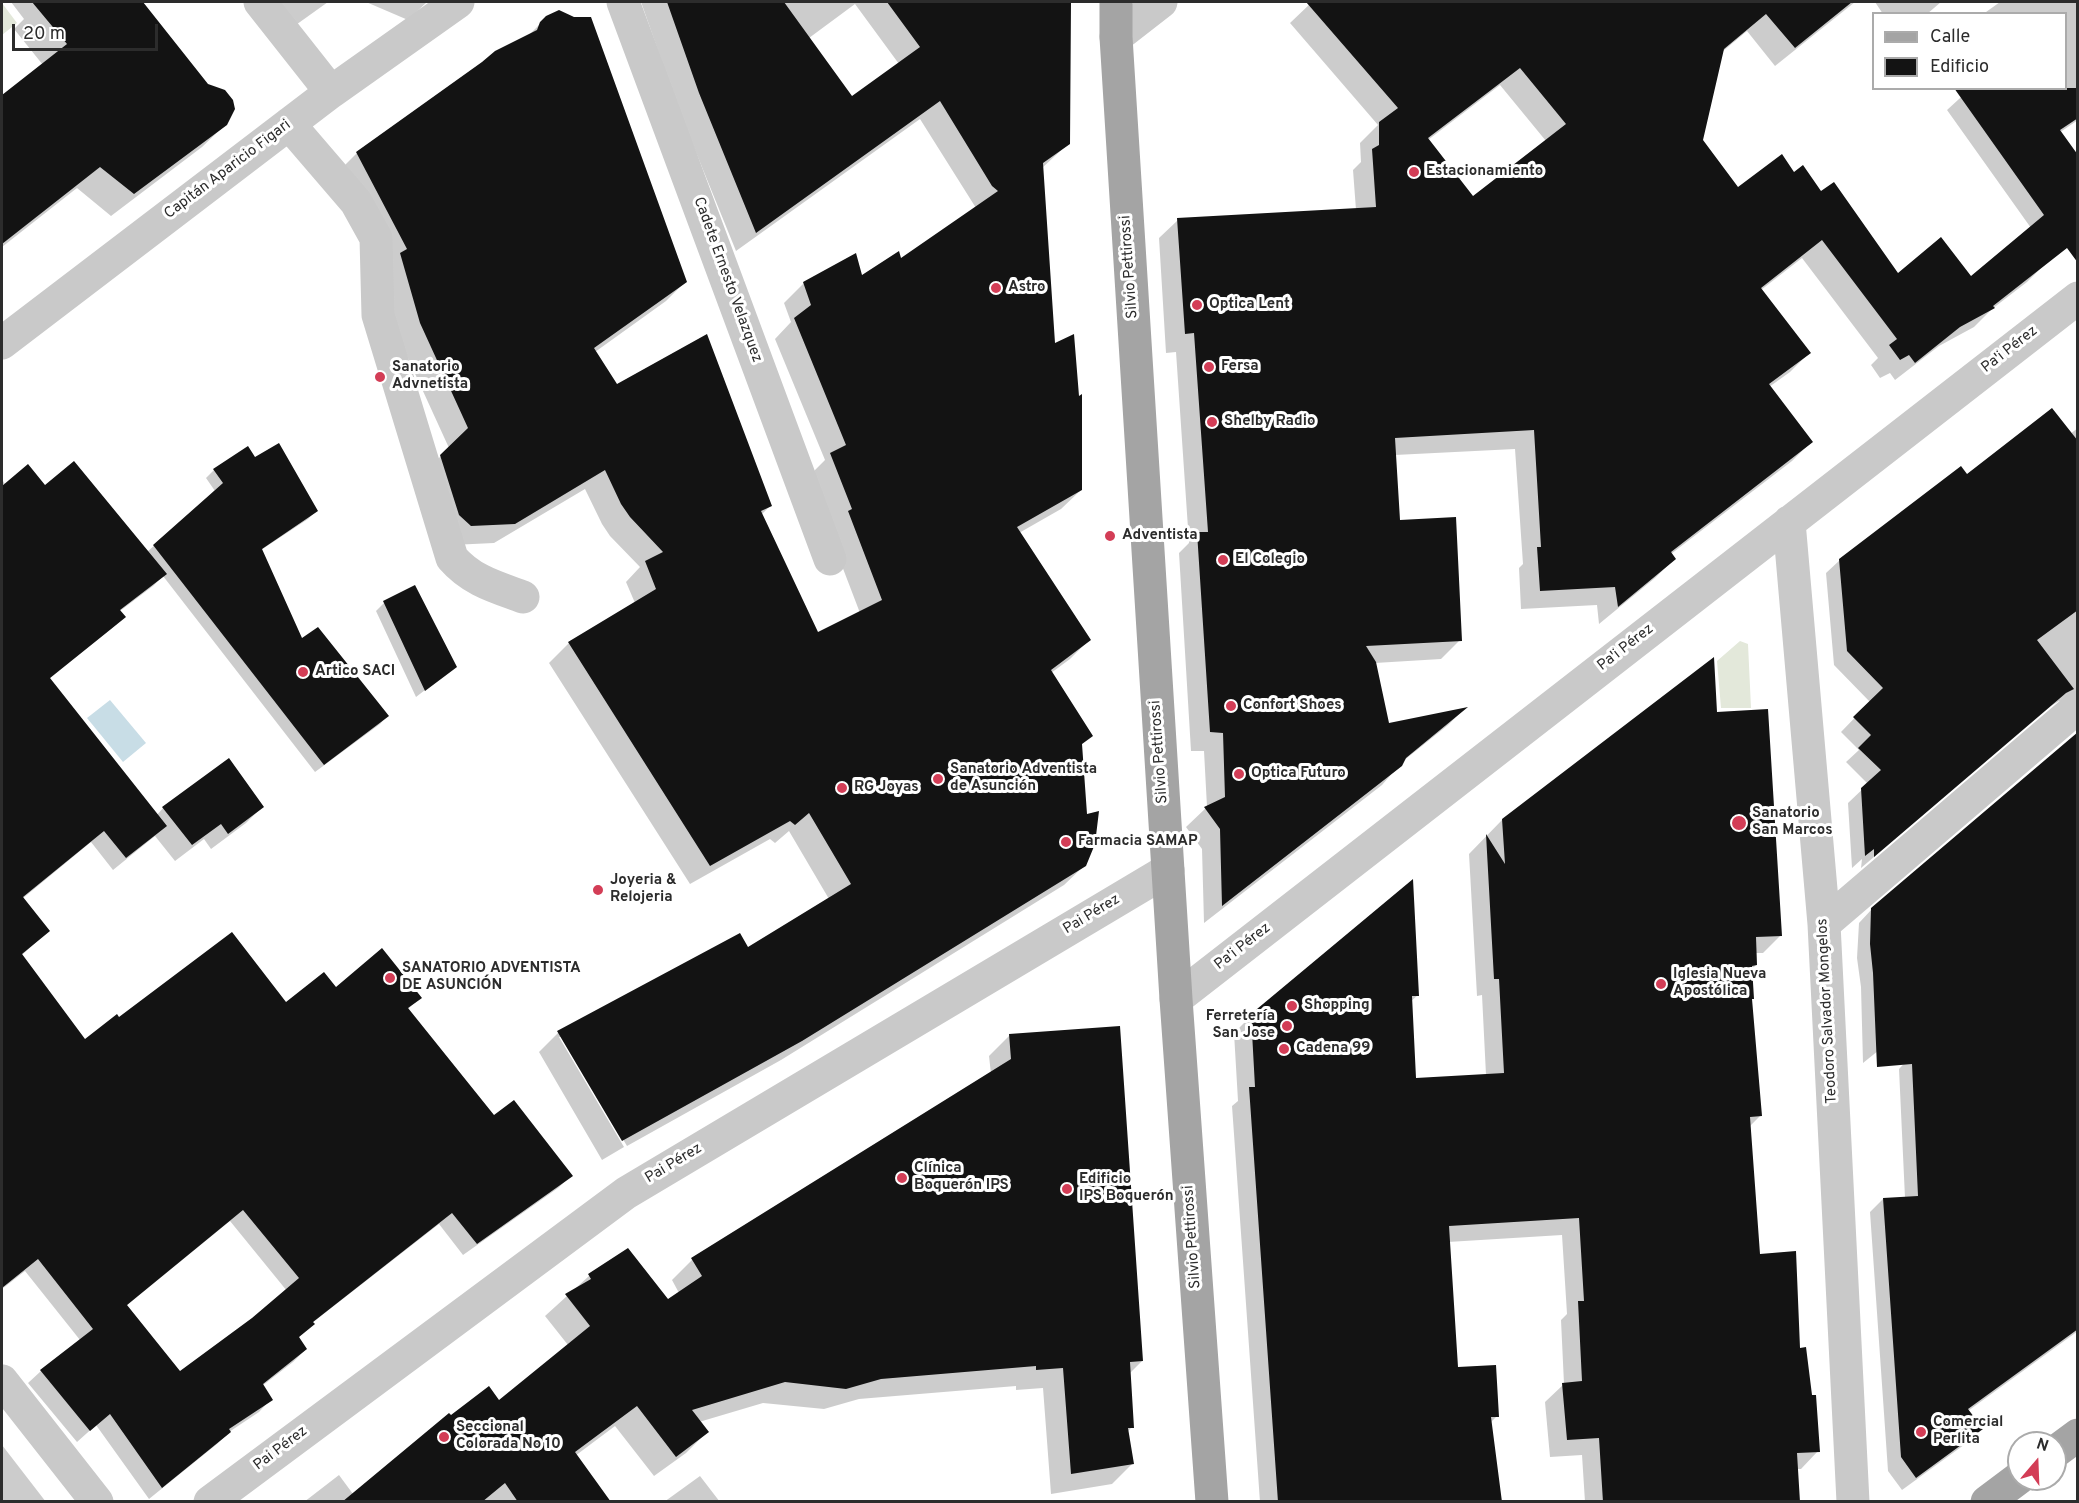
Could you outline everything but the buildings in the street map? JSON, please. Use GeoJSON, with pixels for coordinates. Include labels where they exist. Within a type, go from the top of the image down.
{"type":"FeatureCollection","features":[{"type":"Feature","properties":{"kind":"main road","name":"Silvio Pettirossi"},"geometry":{"type":"LineString","coordinates":[[1116,2],[1116,37],[1176,999],[1212,1502]]}},
{"type":"Feature","properties":{"kind":"main road"},"geometry":{"type":"LineString","coordinates":[[1987,1502],[2007,1487]]}},
{"type":"Feature","properties":{"kind":"street"},"geometry":{"type":"LineString","coordinates":[[260,2],[331,92]]}},
{"type":"Feature","properties":{"kind":"street","name":"Capitán Aparicio Figari"},"geometry":{"type":"LineString","coordinates":[[2,343],[331,92],[458,2]]}},
{"type":"Feature","properties":{"kind":"street","name":"Cadete Ernesto Velazquez"},"geometry":{"type":"LineString","coordinates":[[623,2],[830,560]]}},
{"type":"Feature","properties":{"kind":"street"},"geometry":{"type":"LineString","coordinates":[[1116,37],[1161,2]]}},
{"type":"Feature","properties":{"kind":"street"},"geometry":{"type":"LineString","coordinates":[[289,124],[356,202],[376,238],[378,315],[452,558],[474,579],[523,597]]}},
{"type":"Feature","properties":{"kind":"street","name":"Pa'i Pérez"},"geometry":{"type":"LineString","coordinates":[[1176,999],[2078,298]]}},
{"type":"Feature","properties":{"kind":"street","name":"Teodoro Salvador Mongelos"},"geometry":{"type":"LineString","coordinates":[[1789,522],[1824,924],[1853,1502]]}},
{"type":"Feature","properties":{"kind":"street"},"geometry":{"type":"LineString","coordinates":[[1824,924],[2078,707]]}},
{"type":"Feature","properties":{"kind":"street","name":"Pai Pérez"},"geometry":{"type":"LineString","coordinates":[[210,1502],[626,1193],[1168,870]]}},
{"type":"Feature","properties":{"kind":"street"},"geometry":{"type":"LineString","coordinates":[[2,1381],[97,1502]]}},
{"type":"Feature","properties":{"kind":"shaded area"},"geometry":{"type":"Polygon","coordinates":[[[2,3],[17,23],[2,35],[2,3]]]}},
{"type":"Feature","properties":{"kind":"shaded area"},"geometry":{"type":"Polygon","coordinates":[[[1740,641],[1748,644],[1751,708],[1721,708],[1717,661],[1740,641]]]}},
{"type":"Feature","properties":{"kind":"water"},"geometry":{"type":"Polygon","coordinates":[[[110,700],[146,743],[123,762],[87,718],[110,700]]]}},
{"type":"Feature","properties":{"kind":"place","name":"Estacionamiento"},"geometry":{"type":"Point","coordinates":[1414,172]}},
{"type":"Feature","properties":{"kind":"place","name":"Astro"},"geometry":{"type":"Point","coordinates":[996,288]}},
{"type":"Feature","properties":{"kind":"place","name":"Optica Lent"},"geometry":{"type":"Point","coordinates":[1197,305]}},
{"type":"Feature","properties":{"kind":"place","name":"Fersa"},"geometry":{"type":"Point","coordinates":[1209,367]}},
{"type":"Feature","properties":{"kind":"place","name":"Sanatorio Advnetista"},"geometry":{"type":"Point","coordinates":[380,377]}},
{"type":"Feature","properties":{"kind":"place","name":"Shelby Radio"},"geometry":{"type":"Point","coordinates":[1212,422]}},
{"type":"Feature","properties":{"kind":"place","name":"Adventista"},"geometry":{"type":"Point","coordinates":[1110,536]}},
{"type":"Feature","properties":{"kind":"place","name":"El Colegio"},"geometry":{"type":"Point","coordinates":[1223,560]}},
{"type":"Feature","properties":{"kind":"place","name":"Artico SACI"},"geometry":{"type":"Point","coordinates":[303,672]}},
{"type":"Feature","properties":{"kind":"place","name":"Confort Shoes"},"geometry":{"type":"Point","coordinates":[1231,706]}},
{"type":"Feature","properties":{"kind":"place","name":"Optica Futuro"},"geometry":{"type":"Point","coordinates":[1239,774]}},
{"type":"Feature","properties":{"kind":"place","name":"Sanatorio Adventista de Asunción"},"geometry":{"type":"Point","coordinates":[938,779]}},
{"type":"Feature","properties":{"kind":"place","name":"RG Joyas"},"geometry":{"type":"Point","coordinates":[842,788]}},
{"type":"Feature","properties":{"kind":"place","name":"Sanatorio San Marcos"},"geometry":{"type":"Point","coordinates":[1739,823]}},
{"type":"Feature","properties":{"kind":"place","name":"Farmacia SAMAP"},"geometry":{"type":"Point","coordinates":[1066,842]}},
{"type":"Feature","properties":{"kind":"place","name":"Joyeria & Relojeria"},"geometry":{"type":"Point","coordinates":[598,890]}},
{"type":"Feature","properties":{"kind":"place","name":"SANATORIO ADVENTISTA DE ASUNCIÓN"},"geometry":{"type":"Point","coordinates":[390,978]}},
{"type":"Feature","properties":{"kind":"place","name":"Iglesia Nueva Apostólica"},"geometry":{"type":"Point","coordinates":[1661,984]}},
{"type":"Feature","properties":{"kind":"place","name":"Shopping"},"geometry":{"type":"Point","coordinates":[1292,1006]}},
{"type":"Feature","properties":{"kind":"place","name":"Ferretería San Jose"},"geometry":{"type":"Point","coordinates":[1287,1026]}},
{"type":"Feature","properties":{"kind":"place","name":"Cadena 99"},"geometry":{"type":"Point","coordinates":[1284,1049]}},
{"type":"Feature","properties":{"kind":"place","name":"Clínica Boquerón IPS"},"geometry":{"type":"Point","coordinates":[902,1178]}},
{"type":"Feature","properties":{"kind":"place","name":"Edificio IPS Boquerón"},"geometry":{"type":"Point","coordinates":[1067,1189]}},
{"type":"Feature","properties":{"kind":"place","name":"Comercial Perlita"},"geometry":{"type":"Point","coordinates":[1921,1432]}},
{"type":"Feature","properties":{"kind":"place","name":"Seccional Colorada No 10"},"geometry":{"type":"Point","coordinates":[444,1437]}}]}
